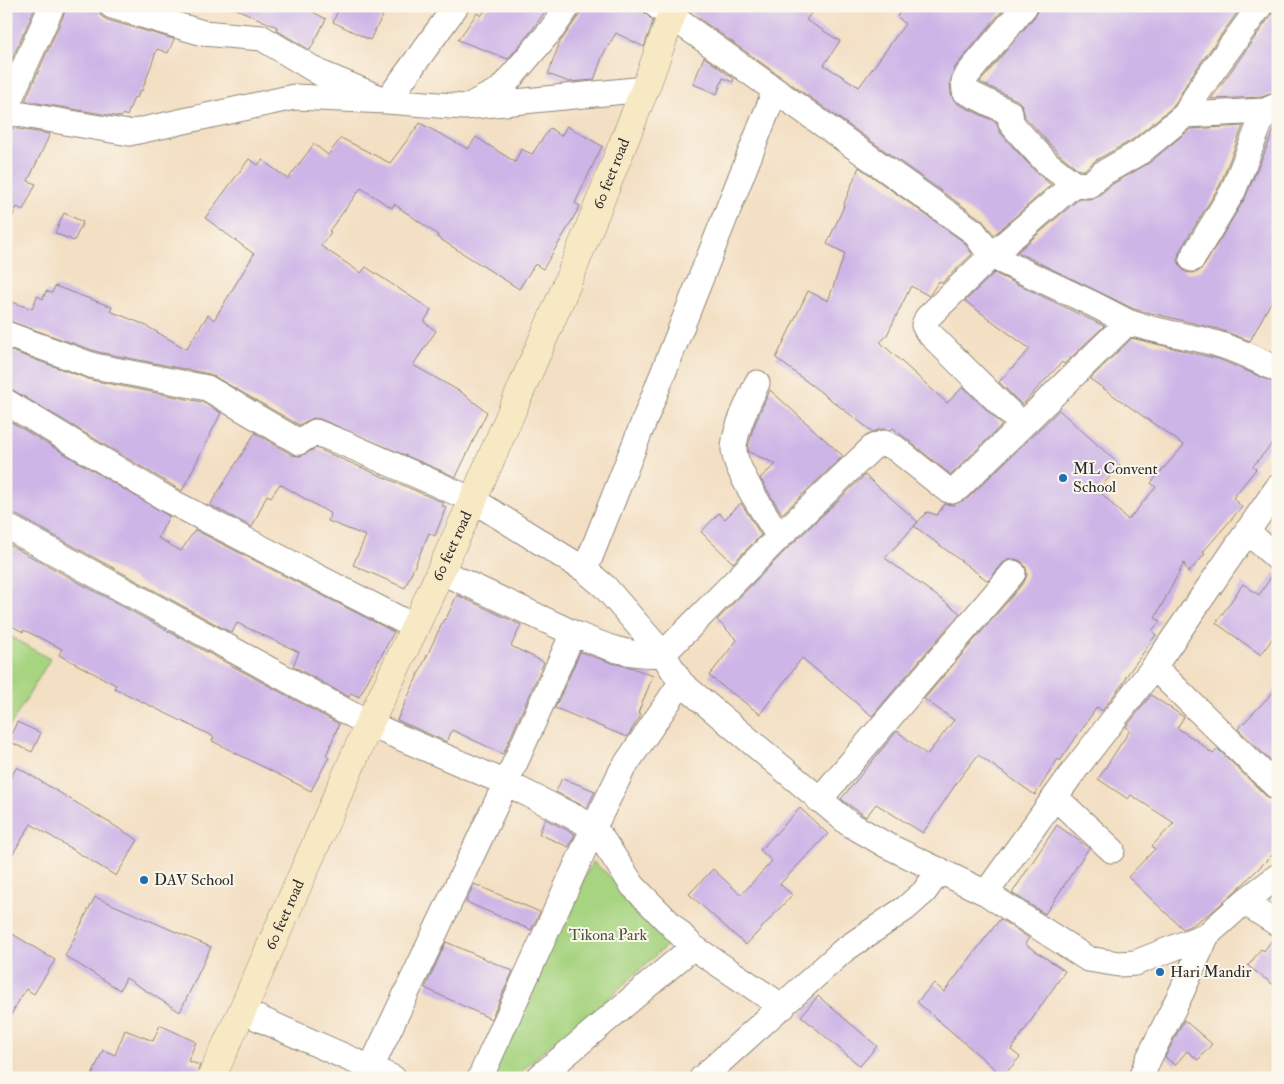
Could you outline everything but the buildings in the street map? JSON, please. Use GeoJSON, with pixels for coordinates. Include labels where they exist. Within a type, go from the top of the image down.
{"type":"FeatureCollection","features":[{"type":"Feature","properties":{"kind":"street"},"geometry":{"type":"LineString","coordinates":[[6,107],[52,6]]}},
{"type":"Feature","properties":{"kind":"street"},"geometry":{"type":"LineString","coordinates":[[112,6],[203,33],[262,38],[320,73],[386,101]]}},
{"type":"Feature","properties":{"kind":"street"},"geometry":{"type":"LineString","coordinates":[[386,101],[456,6]]}},
{"type":"Feature","properties":{"kind":"street"},"geometry":{"type":"LineString","coordinates":[[464,107],[500,90],[552,29],[568,6]]}},
{"type":"Feature","properties":{"kind":"street"},"geometry":{"type":"LineString","coordinates":[[1024,6],[968,74],[964,82],[965,91],[1010,113],[1011,123],[1047,163],[1074,184],[1089,185],[1103,173],[1140,152],[1186,115],[1201,87],[1260,6]]}},
{"type":"Feature","properties":{"kind":"street"},"geometry":{"type":"LineString","coordinates":[[668,10],[775,91],[974,232],[991,256],[1128,322],[1146,329],[1215,343],[1278,370]]}},
{"type":"Feature","properties":{"kind":"street","name":"60 feet road"},"geometry":{"type":"LineString","coordinates":[[211,1078],[369,724],[473,500],[564,291],[645,89],[668,10]]}},
{"type":"Feature","properties":{"kind":"street"},"geometry":{"type":"LineString","coordinates":[[6,112],[129,133],[294,97],[464,107],[645,89]]}},
{"type":"Feature","properties":{"kind":"street"},"geometry":{"type":"LineString","coordinates":[[585,570],[775,91]]}},
{"type":"Feature","properties":{"kind":"street"},"geometry":{"type":"LineString","coordinates":[[1186,115],[1271,108],[1233,191],[1192,259]]}},
{"type":"Feature","properties":{"kind":"street"},"geometry":{"type":"LineString","coordinates":[[1022,425],[927,331],[924,325],[927,318],[991,256],[1074,184]]}},
{"type":"Feature","properties":{"kind":"street"},"geometry":{"type":"LineString","coordinates":[[440,571],[573,633],[615,650],[634,655],[663,654],[779,537],[873,447],[884,443],[895,448],[946,489],[952,491],[958,488],[1128,322]]}},
{"type":"Feature","properties":{"kind":"street"},"geometry":{"type":"LineString","coordinates":[[6,334],[94,366],[207,388],[299,442],[315,432],[473,500],[585,570],[605,587],[663,654],[680,683],[848,823],[866,834],[986,893],[1088,958],[1119,964],[1135,963],[1207,935],[1244,902],[1278,876]]}},
{"type":"Feature","properties":{"kind":"street"},"geometry":{"type":"LineString","coordinates":[[757,383],[737,434],[734,449],[737,466],[779,537]]}},
{"type":"Feature","properties":{"kind":"street"},"geometry":{"type":"LineString","coordinates":[[6,402],[170,501],[415,627]]}},
{"type":"Feature","properties":{"kind":"street"},"geometry":{"type":"LineString","coordinates":[[986,893],[1073,772],[1154,667],[1278,487]]}},
{"type":"Feature","properties":{"kind":"street"},"geometry":{"type":"LineString","coordinates":[[6,526],[369,724],[506,783],[594,827],[633,886],[693,946],[783,1007]]}},
{"type":"Feature","properties":{"kind":"street"},"geometry":{"type":"LineString","coordinates":[[1247,531],[1278,559]]}},
{"type":"Feature","properties":{"kind":"street"},"geometry":{"type":"LineString","coordinates":[[819,800],[1013,573]]}},
{"type":"Feature","properties":{"kind":"street"},"geometry":{"type":"LineString","coordinates":[[242,1012],[377,1075],[573,633]]}},
{"type":"Feature","properties":{"kind":"street"},"geometry":{"type":"LineString","coordinates":[[1154,667],[1278,788]]}},
{"type":"Feature","properties":{"kind":"street"},"geometry":{"type":"LineString","coordinates":[[480,1078],[594,827],[622,770],[680,683]]}},
{"type":"Feature","properties":{"kind":"street"},"geometry":{"type":"LineString","coordinates":[[1056,798],[1112,850]]}},
{"type":"Feature","properties":{"kind":"street"},"geometry":{"type":"LineString","coordinates":[[702,1078],[844,950],[906,908],[924,892],[940,870]]}},
{"type":"Feature","properties":{"kind":"street"},"geometry":{"type":"LineString","coordinates":[[1244,902],[1278,924]]}},
{"type":"Feature","properties":{"kind":"street"},"geometry":{"type":"LineString","coordinates":[[1141,1078],[1207,935]]}},
{"type":"Feature","properties":{"kind":"street"},"geometry":{"type":"LineString","coordinates":[[538,1078],[693,946]]}},
{"type":"Feature","properties":{"kind":"green space"},"geometry":{"type":"Polygon","coordinates":[[[6,634],[50,659],[6,733],[6,634]]]}},
{"type":"Feature","properties":{"kind":"green space","name":"Tikona Park"},"geometry":{"type":"Polygon","coordinates":[[[593,862],[679,934],[567,1036],[548,1046],[518,1075],[512,1078],[489,1078],[533,972],[593,862]]]}},
{"type":"Feature","properties":{"kind":"place","name":"ML Convent School"},"geometry":{"type":"Point","coordinates":[1063,478]}},
{"type":"Feature","properties":{"kind":"place","name":"DAV School"},"geometry":{"type":"Point","coordinates":[144,880]}},
{"type":"Feature","properties":{"kind":"place","name":"Hari Mandir"},"geometry":{"type":"Point","coordinates":[1160,972]}}]}
